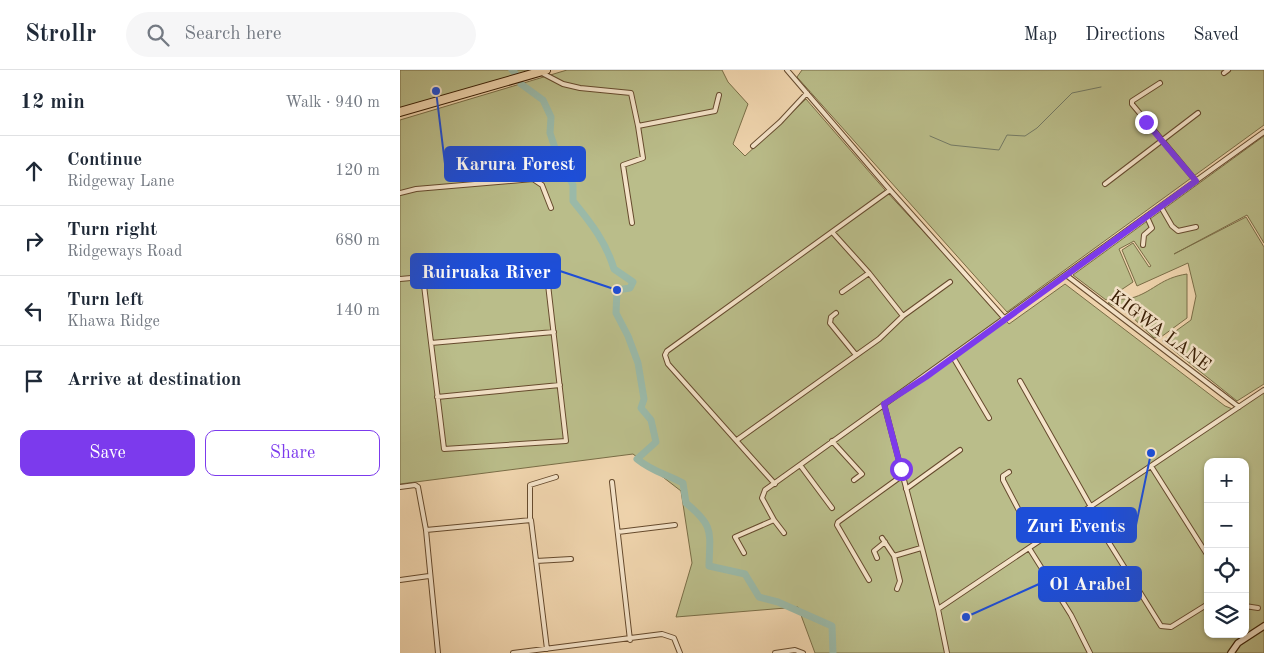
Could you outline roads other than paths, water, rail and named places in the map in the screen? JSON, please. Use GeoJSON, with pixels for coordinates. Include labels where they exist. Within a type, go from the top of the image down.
{"type":"FeatureCollection","features":[{"type":"Feature","properties":{"kind":"highway"},"geometry":{"type":"LineString","coordinates":[[400,112],[543,71]]}},
{"type":"Feature","properties":{"kind":"street"},"geometry":{"type":"LineString","coordinates":[[787,70],[890,190],[1005,319]]}},
{"type":"Feature","properties":{"kind":"street"},"geometry":{"type":"LineString","coordinates":[[1224,73],[1228,70]]}},
{"type":"Feature","properties":{"kind":"street"},"geometry":{"type":"LineString","coordinates":[[543,71],[563,84],[580,88],[631,93],[643,158],[623,165],[632,223]]}},
{"type":"Feature","properties":{"kind":"street"},"geometry":{"type":"LineString","coordinates":[[1160,84],[1132,101],[1132,104],[1160,141],[1196,181]]}},
{"type":"Feature","properties":{"kind":"street"},"geometry":{"type":"LineString","coordinates":[[753,146],[780,122],[807,93]]}},
{"type":"Feature","properties":{"kind":"street"},"geometry":{"type":"LineString","coordinates":[[638,126],[715,111],[719,95]]}},
{"type":"Feature","properties":{"kind":"street"},"geometry":{"type":"LineString","coordinates":[[1105,184],[1198,114]]}},
{"type":"Feature","properties":{"kind":"street"},"geometry":{"type":"LineString","coordinates":[[784,533],[774,520],[762,498],[765,490],[1066,276],[1264,132]]}},
{"type":"Feature","properties":{"kind":"street"},"geometry":{"type":"LineString","coordinates":[[400,193],[416,189],[533,179],[542,185],[551,208]]}},
{"type":"Feature","properties":{"kind":"street"},"geometry":{"type":"LineString","coordinates":[[775,484],[668,364],[665,358],[666,353],[890,190]]}},
{"type":"Feature","properties":{"kind":"street"},"geometry":{"type":"LineString","coordinates":[[1161,207],[1178,231],[1196,227]]}},
{"type":"Feature","properties":{"kind":"street"},"geometry":{"type":"LineString","coordinates":[[1144,245],[1144,235],[1152,228],[1148,217]]}},
{"type":"Feature","properties":{"kind":"street"},"geometry":{"type":"LineString","coordinates":[[833,233],[869,273],[903,316]]}},
{"type":"Feature","properties":{"kind":"street"},"geometry":{"type":"LineString","coordinates":[[400,279],[423,277],[545,267],[548,271],[566,440],[445,450],[423,277]]}},
{"type":"Feature","properties":{"kind":"street"},"geometry":{"type":"LineString","coordinates":[[842,292],[869,273]]}},
{"type":"Feature","properties":{"kind":"street","name":"KIGWA LANE"},"geometry":{"type":"LineString","coordinates":[[1066,276],[1239,407]]}},
{"type":"Feature","properties":{"kind":"street"},"geometry":{"type":"LineString","coordinates":[[737,440],[856,355],[900,322],[903,316],[950,282]]}},
{"type":"Feature","properties":{"kind":"street"},"geometry":{"type":"LineString","coordinates":[[836,313],[831,317],[830,323],[856,355]]}},
{"type":"Feature","properties":{"kind":"street"},"geometry":{"type":"LineString","coordinates":[[431,343],[554,332]]}},
{"type":"Feature","properties":{"kind":"street"},"geometry":{"type":"LineString","coordinates":[[953,357],[989,418]]}},
{"type":"Feature","properties":{"kind":"street"},"geometry":{"type":"LineString","coordinates":[[1020,381],[1090,508],[1161,626],[1171,626],[1204,606]]}},
{"type":"Feature","properties":{"kind":"street"},"geometry":{"type":"LineString","coordinates":[[437,397],[560,385]]}},
{"type":"Feature","properties":{"kind":"street"},"geometry":{"type":"LineString","coordinates":[[938,609],[1264,390]]}},
{"type":"Feature","properties":{"kind":"street"},"geometry":{"type":"LineString","coordinates":[[884,404],[938,609],[947,653]]}},
{"type":"Feature","properties":{"kind":"street"},"geometry":{"type":"LineString","coordinates":[[832,441],[862,474],[854,480]]}},
{"type":"Feature","properties":{"kind":"street"},"geometry":{"type":"LineString","coordinates":[[906,489],[960,450]]}},
{"type":"Feature","properties":{"kind":"street"},"geometry":{"type":"LineString","coordinates":[[800,464],[832,508]]}},
{"type":"Feature","properties":{"kind":"street"},"geometry":{"type":"LineString","coordinates":[[1152,466],[1204,550]]}},
{"type":"Feature","properties":{"kind":"street"},"geometry":{"type":"LineString","coordinates":[[1009,472],[1003,476],[1003,480],[1036,543]]}},
{"type":"Feature","properties":{"kind":"street"},"geometry":{"type":"LineString","coordinates":[[870,580],[837,525],[838,522],[903,475]]}},
{"type":"Feature","properties":{"kind":"street"},"geometry":{"type":"LineString","coordinates":[[547,649],[530,519],[529,487],[556,477]]}},
{"type":"Feature","properties":{"kind":"street"},"geometry":{"type":"LineString","coordinates":[[612,482],[630,640]]}},
{"type":"Feature","properties":{"kind":"street"},"geometry":{"type":"LineString","coordinates":[[400,486],[415,485],[418,487],[426,530],[438,653]]}},
{"type":"Feature","properties":{"kind":"street"},"geometry":{"type":"LineString","coordinates":[[426,530],[530,519]]}},
{"type":"Feature","properties":{"kind":"street"},"geometry":{"type":"LineString","coordinates":[[744,553],[735,537],[774,520]]}},
{"type":"Feature","properties":{"kind":"street"},"geometry":{"type":"LineString","coordinates":[[618,532],[675,525]]}},
{"type":"Feature","properties":{"kind":"street"},"geometry":{"type":"LineString","coordinates":[[877,558],[874,551],[884,540],[894,556],[900,581],[897,589]]}},
{"type":"Feature","properties":{"kind":"street"},"geometry":{"type":"LineString","coordinates":[[894,556],[922,548]]}},
{"type":"Feature","properties":{"kind":"street"},"geometry":{"type":"LineString","coordinates":[[1029,548],[1071,615],[1090,653]]}},
{"type":"Feature","properties":{"kind":"street"},"geometry":{"type":"LineString","coordinates":[[536,561],[572,558]]}},
{"type":"Feature","properties":{"kind":"street"},"geometry":{"type":"LineString","coordinates":[[400,580],[429,576]]}},
{"type":"Feature","properties":{"kind":"street"},"geometry":{"type":"LineString","coordinates":[[1249,607],[1258,608]]}},
{"type":"Feature","properties":{"kind":"street"},"geometry":{"type":"LineString","coordinates":[[1231,653],[1238,643],[1264,626]]}},
{"type":"Feature","properties":{"kind":"street"},"geometry":{"type":"LineString","coordinates":[[513,653],[668,635],[676,642],[680,653]]}},
{"type":"Feature","properties":{"kind":"street"},"geometry":{"type":"LineString","coordinates":[[775,653],[795,650],[803,653]]}},
{"type":"Feature","properties":{"kind":"waterway"},"geometry":{"type":"LineString","coordinates":[[512,70],[515,73]]}},
{"type":"Feature","properties":{"kind":"waterway"},"geometry":{"type":"LineString","coordinates":[[521,84],[543,100],[551,117],[550,133],[557,154],[573,185],[573,201],[602,241],[614,269],[633,282],[630,288],[617,290],[616,313],[628,336],[638,363],[644,399],[641,408],[651,420],[656,442],[637,459],[654,470],[683,483],[686,503],[702,518],[708,530],[710,537],[709,566],[745,574],[759,597],[778,602],[832,626],[833,653]]}},
{"type":"Feature","properties":{"kind":"waterway"},"geometry":{"type":"LineString","coordinates":[[930,136],[951,145],[999,150],[1007,135],[1025,136],[1037,128],[1072,93],[1101,87]]}},
{"type":"Feature","properties":{"kind":"place","name":"Karura Forest"},"geometry":{"type":"Point","coordinates":[436,91]}},
{"type":"Feature","properties":{"kind":"place","name":"Ruiruaka River"},"geometry":{"type":"Point","coordinates":[617,290]}},
{"type":"Feature","properties":{"kind":"place","name":"Zuri Events"},"geometry":{"type":"Point","coordinates":[1151,453]}},
{"type":"Feature","properties":{"kind":"place","name":"Ol Arabel"},"geometry":{"type":"Point","coordinates":[966,617]}}]}
